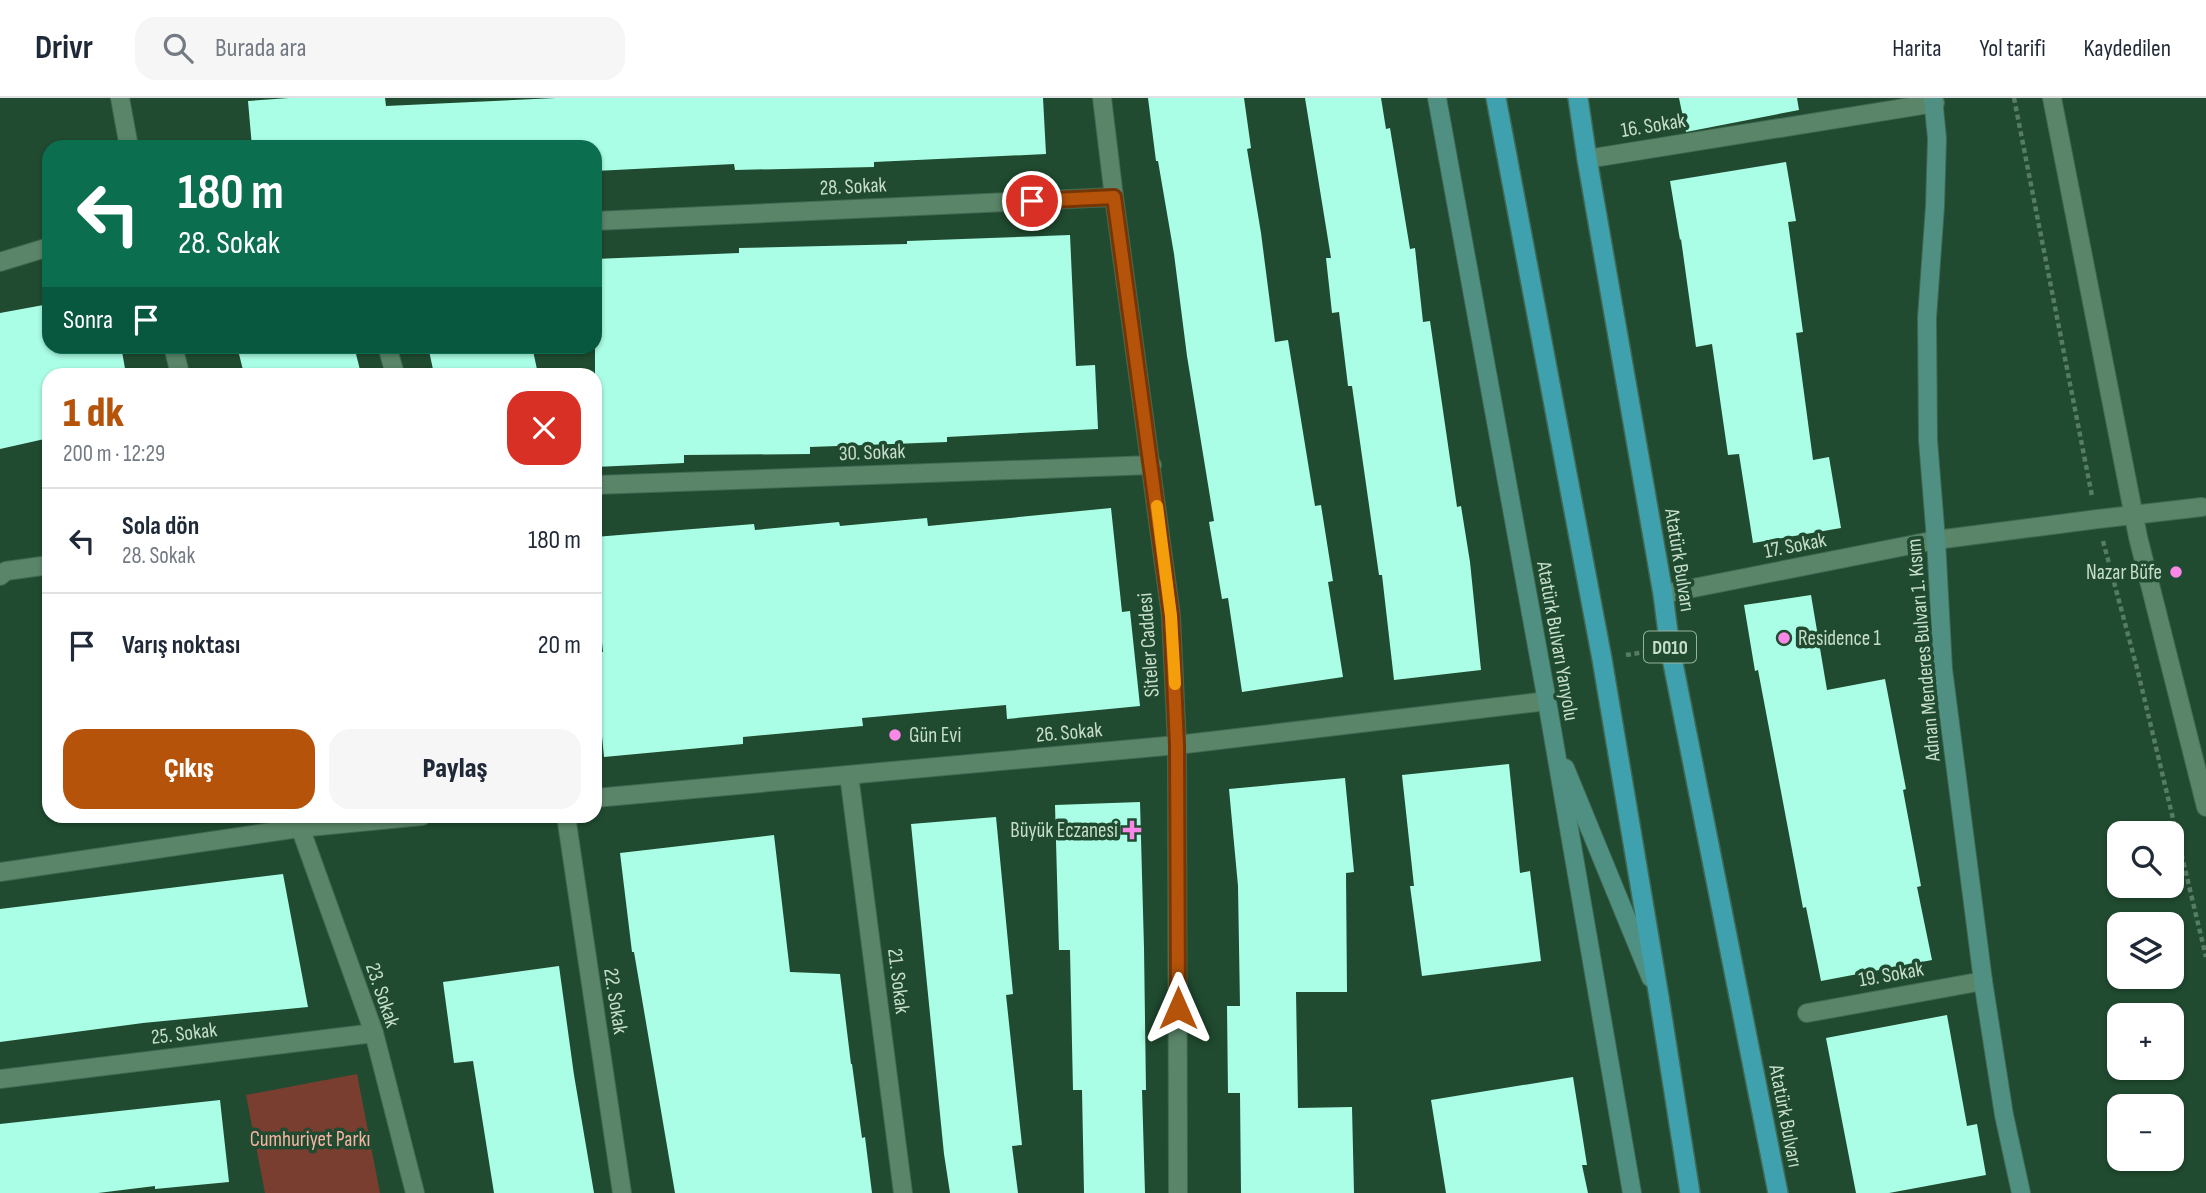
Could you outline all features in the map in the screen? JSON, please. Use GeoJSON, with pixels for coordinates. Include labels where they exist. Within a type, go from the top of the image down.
{"type":"FeatureCollection","features":[{"type":"Feature","properties":{"kind":"highway"},"geometry":{"type":"LineString","coordinates":[[1496,98],[1602,659],[1690,1193]]}},
{"type":"Feature","properties":{"kind":"highway","name":"Atatürk Bulvarı"},"geometry":{"type":"LineString","coordinates":[[1578,98],[1671,648],[1778,1193]]}},
{"type":"Feature","properties":{"kind":"main road","name":"Atatürk Bulvarı Yanyolu"},"geometry":{"type":"LineString","coordinates":[[1437,98],[1632,1193]]}},
{"type":"Feature","properties":{"kind":"main road","name":"Adnan Menderes Bulvarı 1. Kısım"},"geometry":{"type":"LineString","coordinates":[[1934,101],[1937,138],[1936,206],[1927,331],[1928,440],[1943,669],[1983,981],[2004,1115],[2021,1193]]}},
{"type":"Feature","properties":{"kind":"main road"},"geometry":{"type":"LineString","coordinates":[[1553,738],[1659,997]]}},
{"type":"Feature","properties":{"kind":"street"},"geometry":{"type":"LineString","coordinates":[[120,98],[128,140]]}},
{"type":"Feature","properties":{"kind":"street","name":"Siteler Caddesi"},"geometry":{"type":"LineString","coordinates":[[1102,98],[1171,616],[1177,745],[1178,1193]]}},
{"type":"Feature","properties":{"kind":"street"},"geometry":{"type":"LineString","coordinates":[[2052,98],[2134,516],[2206,807]]}},
{"type":"Feature","properties":{"kind":"street","name":"16. Sokak"},"geometry":{"type":"LineString","coordinates":[[1587,159],[1934,101]]}},
{"type":"Feature","properties":{"kind":"street","name":"28. Sokak"},"geometry":{"type":"LineString","coordinates":[[602,221],[1114,197]]}},
{"type":"Feature","properties":{"kind":"street"},"geometry":{"type":"LineString","coordinates":[[0,262],[42,249]]}},
{"type":"Feature","properties":{"kind":"street","name":"30. Sokak"},"geometry":{"type":"LineString","coordinates":[[602,485],[1152,465]]}},
{"type":"Feature","properties":{"kind":"street","name":"17. Sokak"},"geometry":{"type":"LineString","coordinates":[[1663,594],[1936,540],[2202,507]]}},
{"type":"Feature","properties":{"kind":"street"},"geometry":{"type":"LineString","coordinates":[[0,576],[6,571],[42,566]]}},
{"type":"Feature","properties":{"kind":"street","name":"26. Sokak"},"geometry":{"type":"LineString","coordinates":[[602,797],[1177,745],[1546,701]]}},
{"type":"Feature","properties":{"kind":"street","name":"21. Sokak"},"geometry":{"type":"LineString","coordinates":[[849,775],[903,1193]]}},
{"type":"Feature","properties":{"kind":"street"},"geometry":{"type":"LineString","coordinates":[[0,872],[292,823]]}},
{"type":"Feature","properties":{"kind":"street","name":"23. Sokak"},"geometry":{"type":"LineString","coordinates":[[298,823],[374,1033],[415,1193]]}},
{"type":"Feature","properties":{"kind":"street","name":"22. Sokak"},"geometry":{"type":"LineString","coordinates":[[567,823],[622,1193]]}},
{"type":"Feature","properties":{"kind":"street","name":"19. Sokak"},"geometry":{"type":"LineString","coordinates":[[1807,1013],[1983,981]]}},
{"type":"Feature","properties":{"kind":"street","name":"25. Sokak"},"geometry":{"type":"LineString","coordinates":[[0,1079],[374,1033]]}},
{"type":"Feature","properties":{"kind":"green space","name":"Cumhuriyet Parkı"},"geometry":{"type":"Polygon","coordinates":[[[357,1074],[380,1193],[265,1193],[246,1095],[357,1074]]]}},
{"type":"Feature","properties":{"kind":"building"},"geometry":{"type":"Polygon","coordinates":[[[289,98],[385,98],[386,106],[556,98],[1043,98],[1046,154],[874,162],[874,167],[735,170],[734,164],[602,171],[602,140],[251,140],[248,101],[289,98]]]}},
{"type":"Feature","properties":{"kind":"building"},"geometry":{"type":"Polygon","coordinates":[[[1148,98],[1244,98],[1251,148],[1247,149],[1275,342],[1288,340],[1315,506],[1321,505],[1333,581],[1328,582],[1343,677],[1242,692],[1228,598],[1222,599],[1209,522],[1214,521],[1148,98]]]}},
{"type":"Feature","properties":{"kind":"building"},"geometry":{"type":"Polygon","coordinates":[[[1305,98],[1381,98],[1386,129],[1390,128],[1410,249],[1415,248],[1423,322],[1430,321],[1457,507],[1461,506],[1470,562],[1481,670],[1394,680],[1382,575],[1379,575],[1352,386],[1348,386],[1339,312],[1332,313],[1326,258],[1331,258],[1305,98]]]}},
{"type":"Feature","properties":{"kind":"building"},"geometry":{"type":"Polygon","coordinates":[[[1679,98],[1797,98],[1799,110],[1686,132],[1679,98]]]}},
{"type":"Feature","properties":{"kind":"building"},"geometry":{"type":"Polygon","coordinates":[[[1786,162],[1796,221],[1788,222],[1803,332],[1796,333],[1813,460],[1829,457],[1841,528],[1753,543],[1739,454],[1728,455],[1712,344],[1696,347],[1670,181],[1786,162]]]}},
{"type":"Feature","properties":{"kind":"building"},"geometry":{"type":"Polygon","coordinates":[[[1070,235],[1076,366],[1095,365],[1098,429],[947,437],[947,442],[810,447],[810,454],[684,455],[684,463],[602,467],[602,368],[595,368],[595,354],[602,354],[602,259],[739,253],[739,248],[907,244],[907,241],[1070,235]]]}},
{"type":"Feature","properties":{"kind":"building"},"geometry":{"type":"Polygon","coordinates":[[[42,305],[42,354],[122,354],[125,368],[42,368],[42,440],[0,449],[0,313],[42,305]]]}},
{"type":"Feature","properties":{"kind":"building"},"geometry":{"type":"Polygon","coordinates":[[[239,354],[356,354],[360,368],[242,368],[239,354]]]}},
{"type":"Feature","properties":{"kind":"building"},"geometry":{"type":"Polygon","coordinates":[[[430,354],[534,354],[537,368],[433,368],[430,354]]]}},
{"type":"Feature","properties":{"kind":"building"},"geometry":{"type":"Polygon","coordinates":[[[1111,508],[1122,612],[1130,611],[1140,706],[1007,719],[1006,705],[862,718],[863,726],[743,737],[743,744],[604,757],[602,536],[754,524],[755,530],[839,522],[840,526],[927,518],[928,526],[1111,508]]]}},
{"type":"Feature","properties":{"kind":"building"},"geometry":{"type":"Polygon","coordinates":[[[1811,595],[1827,690],[1885,679],[1921,886],[1917,887],[1932,960],[1821,981],[1806,907],[1803,908],[1744,605],[1811,595]]]}},
{"type":"Feature","properties":{"kind":"building"},"geometry":{"type":"Polygon","coordinates":[[[1509,764],[1520,873],[1530,871],[1541,961],[1422,976],[1410,886],[1414,886],[1402,775],[1509,764]]]}},
{"type":"Feature","properties":{"kind":"building"},"geometry":{"type":"Polygon","coordinates":[[[1345,778],[1354,872],[1346,873],[1347,992],[1296,992],[1298,1108],[1352,1107],[1354,1193],[1241,1193],[1240,1093],[1228,1093],[1227,1006],[1240,1006],[1238,886],[1229,789],[1345,778]]]}},
{"type":"Feature","properties":{"kind":"building"},"geometry":{"type":"Polygon","coordinates":[[[1140,802],[1146,1090],[1142,1090],[1145,1193],[1084,1193],[1082,1090],[1073,1090],[1070,950],[1059,950],[1055,805],[1140,802]]]}},
{"type":"Feature","properties":{"kind":"building"},"geometry":{"type":"Polygon","coordinates":[[[996,817],[1013,994],[1006,995],[1022,1145],[1012,1146],[1018,1193],[950,1193],[911,824],[996,817]]]}},
{"type":"Feature","properties":{"kind":"building"},"geometry":{"type":"Polygon","coordinates":[[[774,835],[790,972],[840,974],[851,1064],[872,1193],[675,1193],[632,952],[620,853],[774,835]]]}},
{"type":"Feature","properties":{"kind":"building"},"geometry":{"type":"Polygon","coordinates":[[[283,874],[308,1007],[143,1023],[0,1042],[0,909],[283,874]]]}},
{"type":"Feature","properties":{"kind":"building"},"geometry":{"type":"Polygon","coordinates":[[[559,966],[594,1193],[494,1193],[473,1061],[454,1063],[443,982],[559,966]]]}},
{"type":"Feature","properties":{"kind":"building"},"geometry":{"type":"Polygon","coordinates":[[[1947,1015],[1967,1126],[1977,1124],[1986,1175],[1889,1193],[1856,1193],[1826,1038],[1947,1015]]]}},
{"type":"Feature","properties":{"kind":"building"},"geometry":{"type":"Polygon","coordinates":[[[1573,1077],[1587,1165],[1582,1165],[1588,1193],[1446,1193],[1431,1100],[1573,1077]]]}},
{"type":"Feature","properties":{"kind":"building"},"geometry":{"type":"Polygon","coordinates":[[[220,1100],[229,1182],[155,1189],[155,1186],[98,1193],[0,1193],[0,1124],[220,1100]]]}},
{"type":"Feature","properties":{"kind":"slow traffic"},"geometry":{"type":"LineString","coordinates":[[1157,506],[1171,616],[1175,684]]}},
{"type":"Feature","properties":{"kind":"place","name":"Nazar Büfe"},"geometry":{"type":"Point","coordinates":[2176,572]}},
{"type":"Feature","properties":{"kind":"place","name":"Residence 1"},"geometry":{"type":"Point","coordinates":[1784,638]}},
{"type":"Feature","properties":{"kind":"place","name":"Gün Evi"},"geometry":{"type":"Point","coordinates":[895,735]}},
{"type":"Feature","properties":{"kind":"place","name":"Büyük Eczanesi"},"geometry":{"type":"Point","coordinates":[1132,830]}},
{"type":"Feature","properties":{"kind":"route"},"geometry":{"type":"LineString","coordinates":[[1032,201],[1114,197],[1171,616],[1177,745],[1178,1008]]}}]}
